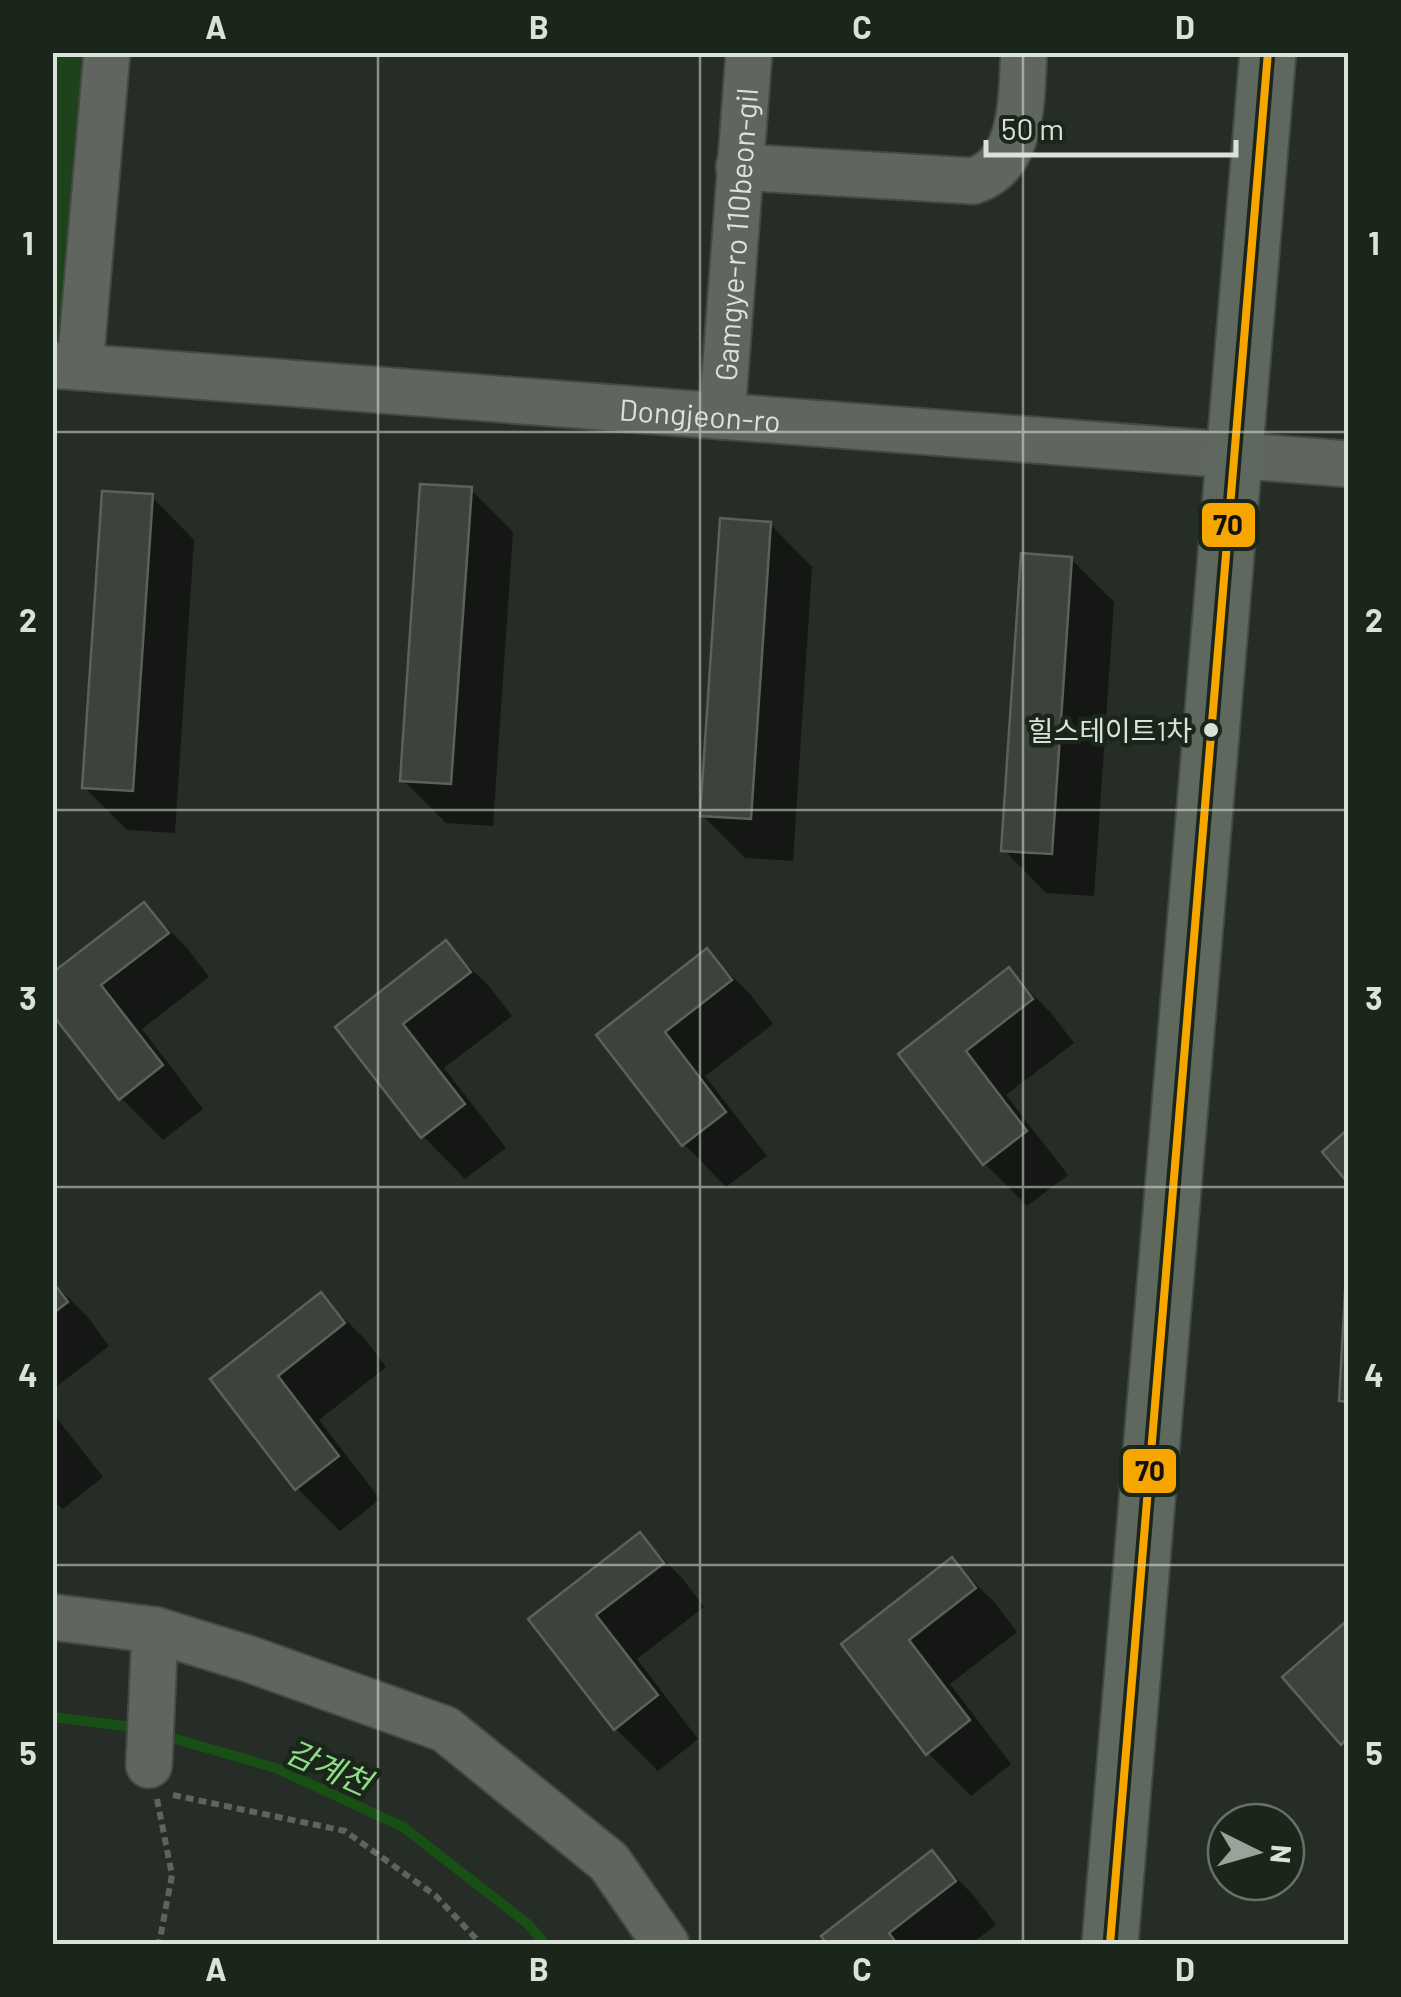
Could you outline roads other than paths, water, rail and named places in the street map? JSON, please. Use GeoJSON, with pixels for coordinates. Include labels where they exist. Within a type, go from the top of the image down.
{"type":"FeatureCollection","features":[{"type":"Feature","properties":{"kind":"main road"},"geometry":{"type":"LineString","coordinates":[[1110,1944],[1268,52]]}},
{"type":"Feature","properties":{"kind":"street"},"geometry":{"type":"LineString","coordinates":[[66,366],[107,52]]}},
{"type":"Feature","properties":{"kind":"street","name":"Gamgye-ro 110beon-gil"},"geometry":{"type":"LineString","coordinates":[[722,416],[749,52]]}},
{"type":"Feature","properties":{"kind":"street"},"geometry":{"type":"LineString","coordinates":[[739,166],[973,181],[984,177],[994,170],[1016,134],[1024,52]]}},
{"type":"Feature","properties":{"kind":"street","name":"Dongjeon-ro"},"geometry":{"type":"LineString","coordinates":[[66,366],[1348,464]]}},
{"type":"Feature","properties":{"kind":"street"},"geometry":{"type":"LineString","coordinates":[[52,1618],[155,1645],[250,1659],[445,1728],[609,1862],[666,1944]]}},
{"type":"Feature","properties":{"kind":"street"},"geometry":{"type":"LineString","coordinates":[[148,1765],[155,1645]]}},
{"type":"Feature","properties":{"kind":"waterway","name":"감계천"},"geometry":{"type":"LineString","coordinates":[[52,1717],[141,1728]]}},
{"type":"Feature","properties":{"kind":"waterway","name":"감계천"},"geometry":{"type":"LineString","coordinates":[[162,1735],[276,1768],[403,1827],[528,1924],[545,1944]]}},
{"type":"Feature","properties":{"kind":"place","name":"힐스테이트1차"},"geometry":{"type":"Point","coordinates":[1211,730]}}]}
